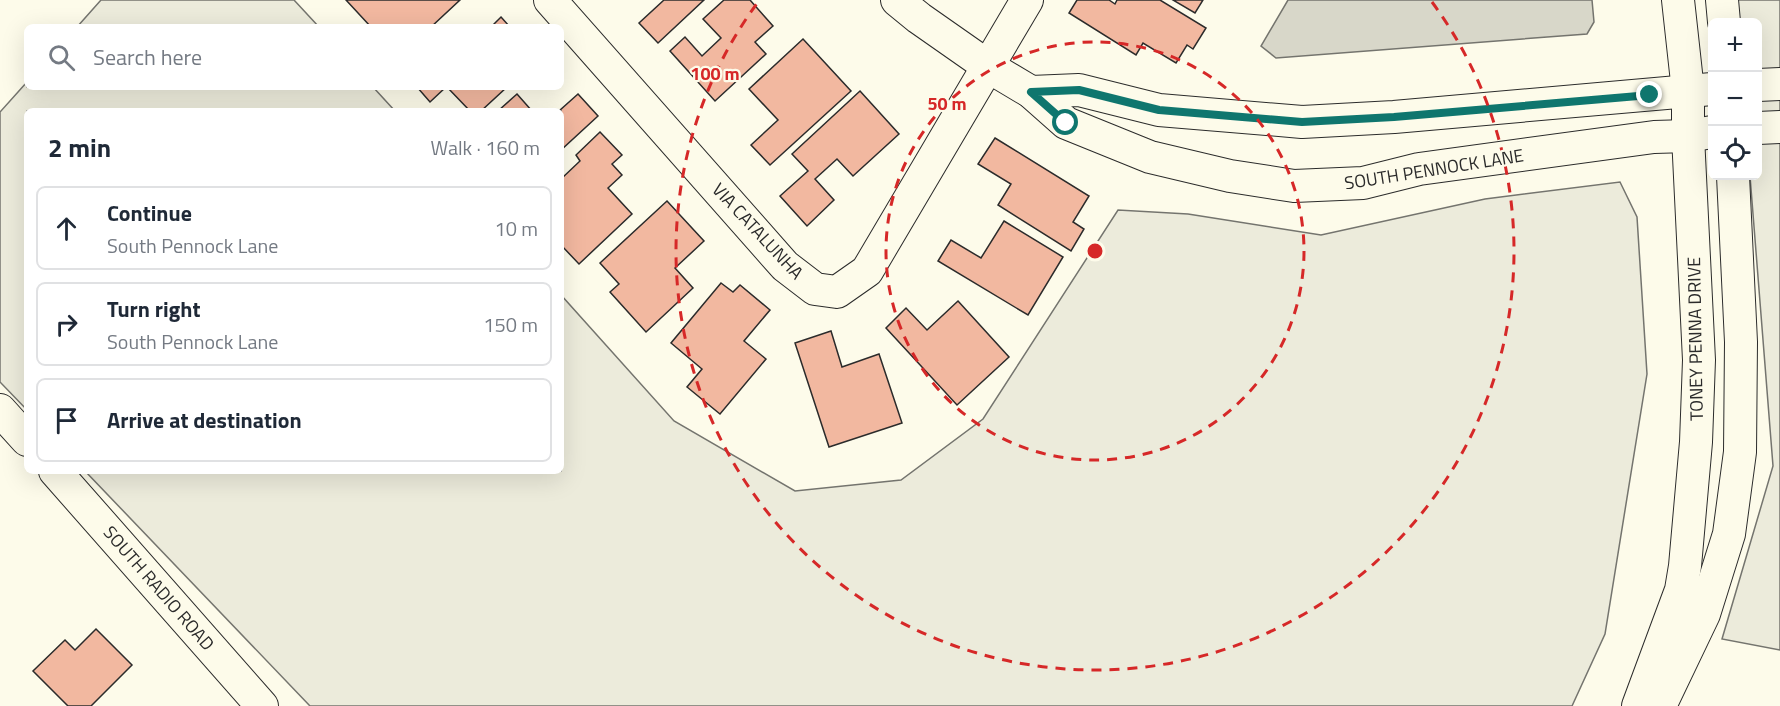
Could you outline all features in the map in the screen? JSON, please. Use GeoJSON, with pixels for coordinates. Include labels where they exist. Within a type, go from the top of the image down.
{"type":"FeatureCollection","features":[{"type":"Feature","properties":{"kind":"street","name":"VIA CATALUNHA"},"geometry":{"type":"LineString","coordinates":[[550,0],[785,266],[815,289],[837,292],[867,271],[1027,0]]}},
{"type":"Feature","properties":{"kind":"street","name":"SOUTH PENNOCK LANE"},"geometry":{"type":"LineString","coordinates":[[897,0],[988,67],[1031,92],[1066,123],[1150,157],[1230,176],[1294,186],[1363,183],[1419,169],[1654,136],[1700,134]]}},
{"type":"Feature","properties":{"kind":"street","name":"TONEY PENNA DRIVE"},"geometry":{"type":"LineString","coordinates":[[1638,706],[1681,590],[1696,442],[1699,360],[1700,90],[1678,0]]}},
{"type":"Feature","properties":{"kind":"street"},"geometry":{"type":"LineString","coordinates":[[1722,0],[1724,18]]}},
{"type":"Feature","properties":{"kind":"street"},"geometry":{"type":"LineString","coordinates":[[1762,85],[1780,84]]}},
{"type":"Feature","properties":{"kind":"street"},"geometry":{"type":"LineString","coordinates":[[1031,92],[1079,90],[1159,110],[1302,122],[1394,117],[1700,90]]}},
{"type":"Feature","properties":{"kind":"street"},"geometry":{"type":"LineString","coordinates":[[1762,128],[1780,127]]}},
{"type":"Feature","properties":{"kind":"street"},"geometry":{"type":"LineString","coordinates":[[1660,706],[1704,614],[1729,534],[1740,452],[1741,342],[1733,180]]}},
{"type":"Feature","properties":{"kind":"street"},"geometry":{"type":"LineString","coordinates":[[0,410],[24,437]]}},
{"type":"Feature","properties":{"kind":"street","name":"SOUTH RADIO ROAD"},"geometry":{"type":"LineString","coordinates":[[58,474],[262,706]]}},
{"type":"Feature","properties":{"kind":"shaded area"},"geometry":{"type":"Polygon","coordinates":[[[101,0],[294,0],[316,24],[80,24],[101,0]]]}},
{"type":"Feature","properties":{"kind":"shaded area"},"geometry":{"type":"Polygon","coordinates":[[[1288,0],[1592,0],[1594,22],[1587,34],[1276,58],[1261,46],[1288,0]]]}},
{"type":"Feature","properties":{"kind":"shaded area"},"geometry":{"type":"Polygon","coordinates":[[[1736,0],[1780,0],[1780,650],[1722,639],[1773,466],[1750,180],[1762,180],[1762,18],[1738,18],[1736,0]]]}},
{"type":"Feature","properties":{"kind":"shaded area"},"geometry":{"type":"Polygon","coordinates":[[[24,85],[24,90],[376,90],[392,108],[24,108],[24,407],[0,382],[0,112],[24,85]]]}},
{"type":"Feature","properties":{"kind":"shaded area"},"geometry":{"type":"Polygon","coordinates":[[[1620,182],[1637,217],[1647,374],[1605,634],[1572,706],[310,706],[88,474],[564,474],[564,298],[674,421],[795,491],[901,480],[983,419],[1118,210],[1188,214],[1321,235],[1485,199],[1620,182]]]}},
{"type":"Feature","properties":{"kind":"building"},"geometry":{"type":"Polygon","coordinates":[[[346,0],[460,0],[434,24],[368,24],[346,0]]]}},
{"type":"Feature","properties":{"kind":"building"},"geometry":{"type":"Polygon","coordinates":[[[664,0],[704,0],[658,43],[639,23],[664,0]]]}},
{"type":"Feature","properties":{"kind":"building"},"geometry":{"type":"Polygon","coordinates":[[[724,0],[750,0],[773,26],[755,42],[766,54],[715,101],[670,51],[685,37],[702,56],[721,38],[703,19],[724,0]]]}},
{"type":"Feature","properties":{"kind":"building"},"geometry":{"type":"Polygon","coordinates":[[[1077,0],[1109,0],[1115,4],[1117,0],[1160,0],[1206,28],[1193,49],[1187,45],[1176,63],[1143,43],[1136,55],[1069,13],[1077,0]]]}},
{"type":"Feature","properties":{"kind":"building"},"geometry":{"type":"Polygon","coordinates":[[[1173,0],[1203,0],[1195,13],[1173,0]]]}},
{"type":"Feature","properties":{"kind":"building"},"geometry":{"type":"Polygon","coordinates":[[[501,17],[507,24],[494,24],[501,17]]]}},
{"type":"Feature","properties":{"kind":"building"},"geometry":{"type":"Polygon","coordinates":[[[803,39],[851,91],[770,165],[751,145],[778,120],[749,89],[803,39]]]}},
{"type":"Feature","properties":{"kind":"building"},"geometry":{"type":"Polygon","coordinates":[[[420,90],[443,90],[430,102],[420,90]]]}},
{"type":"Feature","properties":{"kind":"building"},"geometry":{"type":"Polygon","coordinates":[[[450,90],[504,90],[484,108],[467,108],[450,90]]]}},
{"type":"Feature","properties":{"kind":"building"},"geometry":{"type":"Polygon","coordinates":[[[860,91],[899,134],[853,176],[837,159],[815,179],[834,200],[807,226],[780,196],[808,171],[792,154],[860,91]]]}},
{"type":"Feature","properties":{"kind":"building"},"geometry":{"type":"Polygon","coordinates":[[[517,94],[529,108],[501,108],[517,94]]]}},
{"type":"Feature","properties":{"kind":"building"},"geometry":{"type":"Polygon","coordinates":[[[578,94],[598,116],[564,147],[564,108],[578,94]]]}},
{"type":"Feature","properties":{"kind":"building"},"geometry":{"type":"Polygon","coordinates":[[[600,132],[622,155],[612,164],[622,175],[608,188],[632,214],[579,264],[564,248],[564,176],[580,161],[576,155],[600,132]]]}},
{"type":"Feature","properties":{"kind":"building"},"geometry":{"type":"Polygon","coordinates":[[[995,138],[1089,196],[1073,222],[1084,229],[1071,251],[998,205],[1011,184],[978,164],[995,138]]]}},
{"type":"Feature","properties":{"kind":"building"},"geometry":{"type":"Polygon","coordinates":[[[667,201],[704,241],[675,268],[693,288],[646,332],[610,292],[619,284],[600,263],[667,201]]]}},
{"type":"Feature","properties":{"kind":"building"},"geometry":{"type":"Polygon","coordinates":[[[1004,221],[1063,257],[1028,315],[938,261],[951,240],[981,258],[1004,221]]]}},
{"type":"Feature","properties":{"kind":"building"},"geometry":{"type":"Polygon","coordinates":[[[721,283],[733,292],[740,285],[770,310],[744,341],[766,359],[720,414],[687,387],[702,369],[671,343],[721,283]]]}},
{"type":"Feature","properties":{"kind":"building"},"geometry":{"type":"Polygon","coordinates":[[[958,301],[1009,357],[957,405],[886,328],[906,308],[927,330],[958,301]]]}},
{"type":"Feature","properties":{"kind":"building"},"geometry":{"type":"Polygon","coordinates":[[[831,331],[842,367],[879,354],[902,423],[829,447],[795,343],[831,331]]]}},
{"type":"Feature","properties":{"kind":"building"},"geometry":{"type":"Polygon","coordinates":[[[96,629],[132,665],[91,706],[68,706],[33,671],[65,640],[75,650],[96,629]]]}},
{"type":"Feature","properties":{"kind":"route"},"geometry":{"type":"LineString","coordinates":[[1066,123],[1031,92],[1079,90],[1159,110],[1302,122],[1394,117],[1650,95]]}}]}
